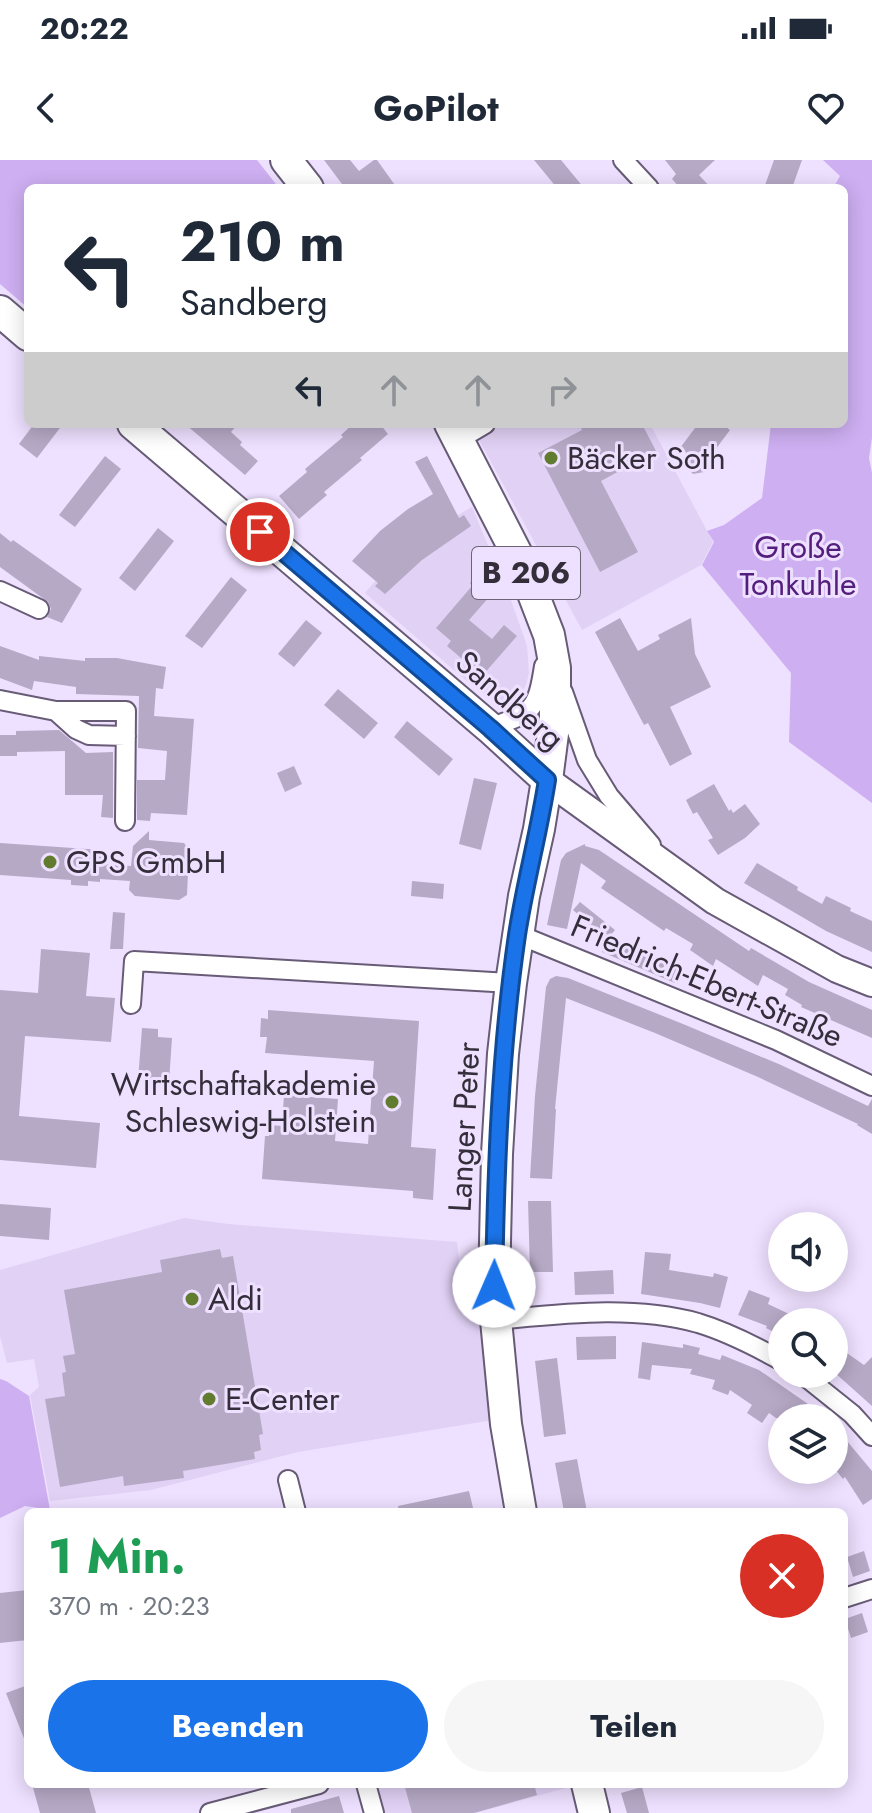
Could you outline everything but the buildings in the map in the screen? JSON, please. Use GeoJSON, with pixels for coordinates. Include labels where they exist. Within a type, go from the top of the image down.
{"type":"FeatureCollection","features":[{"type":"Feature","properties":{"kind":"main road"},"geometry":{"type":"LineString","coordinates":[[286,160],[305,184]]}},
{"type":"Feature","properties":{"kind":"main road"},"geometry":{"type":"LineString","coordinates":[[0,311],[24,332]]}},
{"type":"Feature","properties":{"kind":"main road","name":"Sandberg"},"geometry":{"type":"LineString","coordinates":[[138,428],[547,780],[715,901],[837,969],[872,983]]}},
{"type":"Feature","properties":{"kind":"main road","name":"B 206"},"geometry":{"type":"LineString","coordinates":[[454,432],[520,560],[549,635],[555,668],[555,718],[547,780]]}},
{"type":"Feature","properties":{"kind":"main road","name":"Langer Peter"},"geometry":{"type":"LineString","coordinates":[[520,1508],[506,1424],[496,1320],[497,1154],[503,1054],[517,934],[547,780]]}},
{"type":"Feature","properties":{"kind":"main road"},"geometry":{"type":"LineString","coordinates":[[588,1788],[594,1813]]}},
{"type":"Feature","properties":{"kind":"street"},"geometry":{"type":"LineString","coordinates":[[623,160],[645,184]]}},
{"type":"Feature","properties":{"kind":"street"},"geometry":{"type":"LineString","coordinates":[[0,591],[39,609]]}},
{"type":"Feature","properties":{"kind":"street"},"geometry":{"type":"LineString","coordinates":[[490,728],[520,717],[531,708],[541,685],[549,635]]}},
{"type":"Feature","properties":{"kind":"street"},"geometry":{"type":"LineString","coordinates":[[555,668],[587,760],[609,796],[677,874]]}},
{"type":"Feature","properties":{"kind":"street"},"geometry":{"type":"LineString","coordinates":[[0,700],[56,711],[69,725],[89,735],[126,736],[125,821]]}},
{"type":"Feature","properties":{"kind":"street","name":"Friedrich-Ebert-Straße"},"geometry":{"type":"LineString","coordinates":[[517,934],[776,1040],[872,1086]]}},
{"type":"Feature","properties":{"kind":"street"},"geometry":{"type":"LineString","coordinates":[[131,1004],[134,961],[511,983]]}},
{"type":"Feature","properties":{"kind":"street"},"geometry":{"type":"LineString","coordinates":[[496,1320],[586,1313],[665,1316],[730,1334],[768,1354]]}},
{"type":"Feature","properties":{"kind":"street"},"geometry":{"type":"LineString","coordinates":[[820,1388],[852,1414],[872,1436]]}},
{"type":"Feature","properties":{"kind":"street"},"geometry":{"type":"LineString","coordinates":[[288,1480],[295,1508]]}},
{"type":"Feature","properties":{"kind":"street"},"geometry":{"type":"LineString","coordinates":[[848,1597],[872,1589]]}},
{"type":"Feature","properties":{"kind":"street"},"geometry":{"type":"LineString","coordinates":[[210,1813],[304,1788]]}},
{"type":"Feature","properties":{"kind":"street"},"geometry":{"type":"LineString","coordinates":[[367,1788],[374,1813]]}},
{"type":"Feature","properties":{"kind":"shaded area"},"geometry":{"type":"Polygon","coordinates":[[[494,428],[652,428],[713,542],[701,565],[582,630],[478,438],[494,428]]]}},
{"type":"Feature","properties":{"kind":"shaded area"},"geometry":{"type":"Polygon","coordinates":[[[472,507],[527,646],[529,673],[526,685],[520,695],[507,702],[495,701],[469,683],[365,593],[398,554],[428,532],[472,507]]]}},
{"type":"Feature","properties":{"kind":"shaded area"},"geometry":{"type":"Polygon","coordinates":[[[184,1218],[457,1242],[462,1286],[479,1285],[493,1420],[298,1452],[151,1490],[50,1501],[30,1395],[39,1387],[34,1359],[7,1363],[0,1336],[0,1270],[184,1218]]]}},
{"type":"Feature","properties":{"kind":"shaded area"},"geometry":{"type":"Polygon","coordinates":[[[379,1788],[566,1788],[475,1813],[385,1813],[379,1788]]]}},
{"type":"Feature","properties":{"kind":"green space"},"geometry":{"type":"Polygon","coordinates":[[[0,160],[257,160],[276,184],[24,184],[24,305],[0,284],[0,160]]]}},
{"type":"Feature","properties":{"kind":"green space","name":"Große Tonkuhle"},"geometry":{"type":"Polygon","coordinates":[[[823,160],[872,160],[872,438],[869,458],[872,473],[872,803],[789,742],[791,673],[702,565],[714,542],[707,531],[724,525],[762,498],[771,428],[848,428],[848,184],[835,184],[840,176],[823,160]]]}},
{"type":"Feature","properties":{"kind":"green space"},"geometry":{"type":"Polygon","coordinates":[[[0,1379],[29,1396],[50,1508],[25,1506],[0,1518],[0,1379]]]}},
{"type":"Feature","properties":{"kind":"place","name":"Bäcker Soth"},"geometry":{"type":"Point","coordinates":[551,458]}},
{"type":"Feature","properties":{"kind":"place","name":"GPS GmbH"},"geometry":{"type":"Point","coordinates":[50,862]}},
{"type":"Feature","properties":{"kind":"place","name":"Wirtschaftakademie Schleswig-Holstein"},"geometry":{"type":"Point","coordinates":[392,1102]}},
{"type":"Feature","properties":{"kind":"place","name":"Aldi"},"geometry":{"type":"Point","coordinates":[192,1299]}},
{"type":"Feature","properties":{"kind":"place","name":"E-Center"},"geometry":{"type":"Point","coordinates":[209,1399]}},
{"type":"Feature","properties":{"kind":"route"},"geometry":{"type":"LineString","coordinates":[[260,532],[547,780],[517,934],[503,1054],[494,1286]]}}]}
